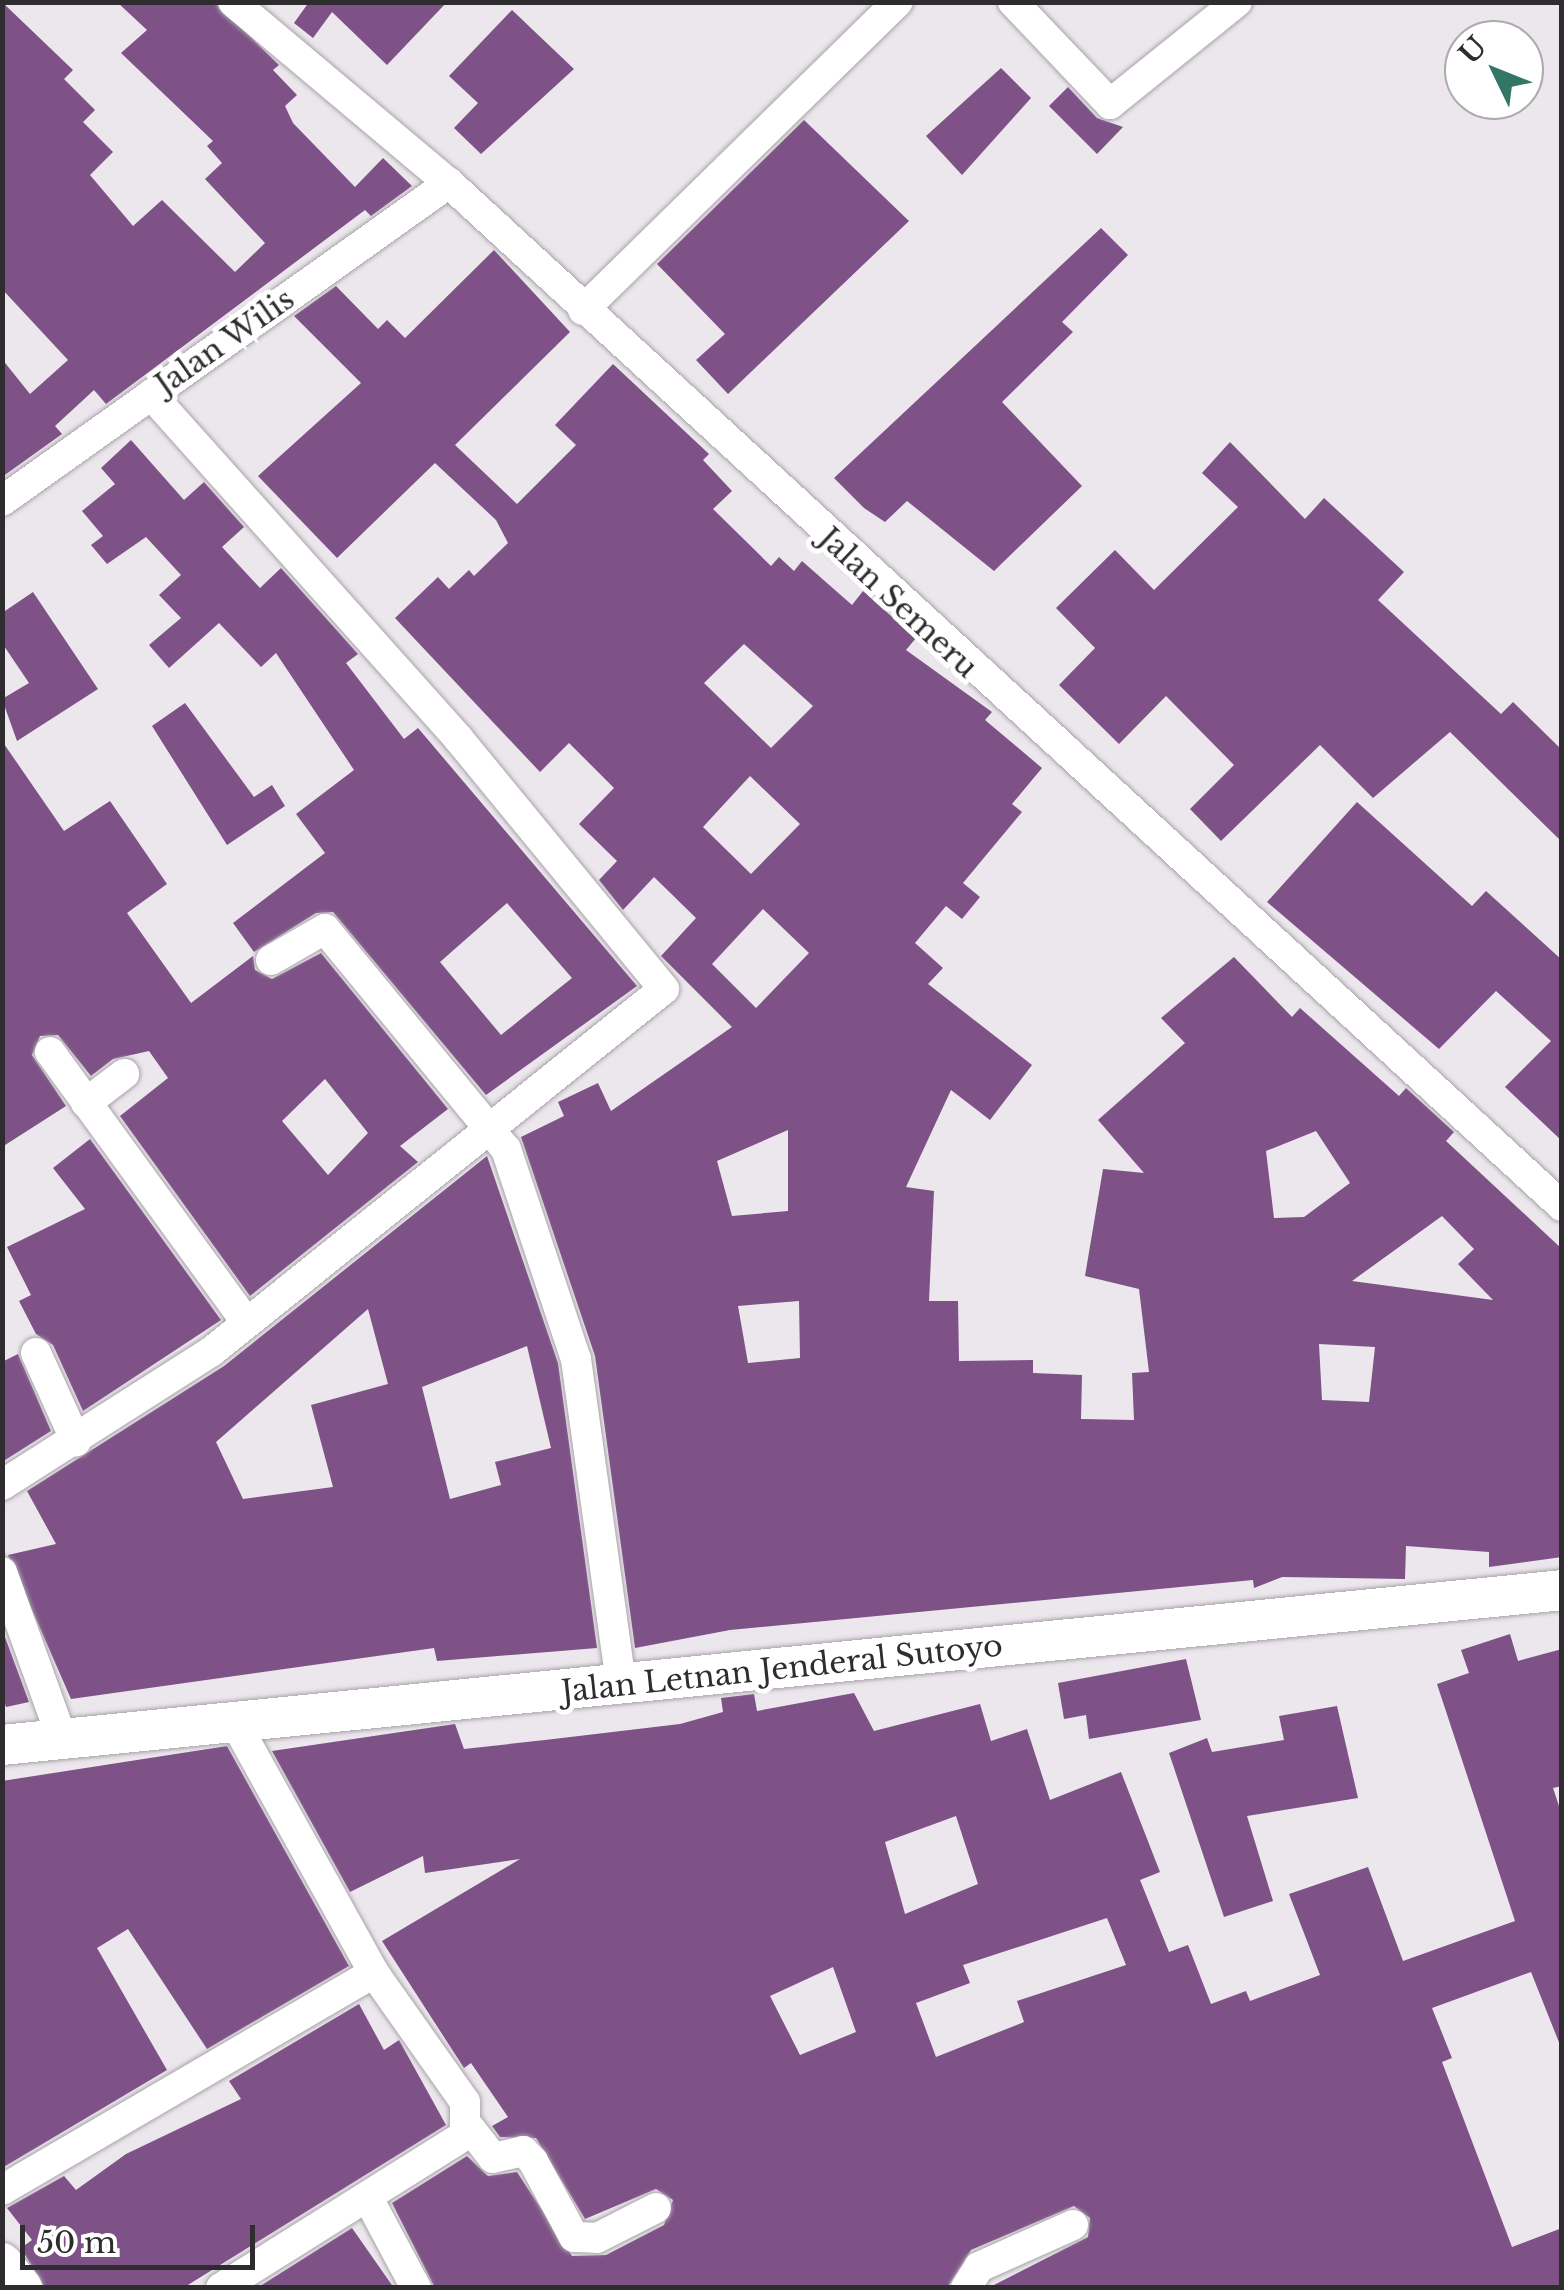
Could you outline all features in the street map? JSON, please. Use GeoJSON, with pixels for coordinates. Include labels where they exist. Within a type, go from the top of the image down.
{"type":"FeatureCollection","features":[{"type":"Feature","properties":{"kind":"main road","name":"Jalan Letnan Jenderal Sutoyo"},"geometry":{"type":"LineString","coordinates":[[2,1745],[1562,1590]]}},
{"type":"Feature","properties":{"kind":"main road"},"geometry":{"type":"LineString","coordinates":[[2,2262],[22,2288]]}},
{"type":"Feature","properties":{"kind":"street","name":"Jalan Semeru"},"geometry":{"type":"LineString","coordinates":[[232,2],[449,184],[1562,1206]]}},
{"type":"Feature","properties":{"kind":"street"},"geometry":{"type":"LineString","coordinates":[[583,310],[898,2]]}},
{"type":"Feature","properties":{"kind":"street"},"geometry":{"type":"LineString","coordinates":[[1013,2],[1110,104],[1237,2]]}},
{"type":"Feature","properties":{"kind":"street","name":"Jalan Wilis"},"geometry":{"type":"LineString","coordinates":[[2,501],[449,184]]}},
{"type":"Feature","properties":{"kind":"street"},"geometry":{"type":"LineString","coordinates":[[2,1485],[76,1440],[246,1322],[654,1006],[662,985],[459,739],[151,395]]}},
{"type":"Feature","properties":{"kind":"street"},"geometry":{"type":"LineString","coordinates":[[272,960],[325,929],[493,1127],[535,1218],[576,1359],[621,1684]]}},
{"type":"Feature","properties":{"kind":"street"},"geometry":{"type":"LineString","coordinates":[[50,1052],[246,1322]]}},
{"type":"Feature","properties":{"kind":"street"},"geometry":{"type":"LineString","coordinates":[[86,1103],[124,1074]]}},
{"type":"Feature","properties":{"kind":"street"},"geometry":{"type":"LineString","coordinates":[[36,1353],[76,1440]]}},
{"type":"Feature","properties":{"kind":"street"},"geometry":{"type":"LineString","coordinates":[[2,1572],[62,1739]]}},
{"type":"Feature","properties":{"kind":"street"},"geometry":{"type":"LineString","coordinates":[[235,1722],[374,1973],[465,2102],[469,2127],[493,2158],[522,2151],[533,2161],[574,2237],[597,2238],[656,2208]]}},
{"type":"Feature","properties":{"kind":"street"},"geometry":{"type":"LineString","coordinates":[[2,2190],[374,1973]]}},
{"type":"Feature","properties":{"kind":"street"},"geometry":{"type":"LineString","coordinates":[[221,2288],[368,2198],[469,2127]]}},
{"type":"Feature","properties":{"kind":"street"},"geometry":{"type":"LineString","coordinates":[[368,2198],[416,2288]]}},
{"type":"Feature","properties":{"kind":"street"},"geometry":{"type":"LineString","coordinates":[[966,2288],[979,2267],[1073,2225]]}},
{"type":"Feature","properties":{"kind":"building"},"geometry":{"type":"Polygon","coordinates":[[[2,2],[73,70],[64,79],[95,110],[83,122],[113,152],[90,175],[133,226],[162,200],[235,272],[265,243],[205,179],[222,163],[207,146],[213,141],[121,53],[147,30],[117,2],[215,2],[279,65],[273,70],[297,95],[285,106],[293,123],[355,187],[383,158],[412,186],[371,216],[365,210],[106,404],[94,390],[55,426],[62,434],[2,477],[2,359],[30,394],[68,360],[2,289],[2,2]]]}},
{"type":"Feature","properties":{"kind":"building"},"geometry":{"type":"Polygon","coordinates":[[[309,2],[447,2],[387,65],[332,12],[313,38],[294,23],[309,2]]]}},
{"type":"Feature","properties":{"kind":"building"},"geometry":{"type":"Polygon","coordinates":[[[512,10],[574,69],[481,154],[454,128],[478,103],[449,76],[512,10]]]}},
{"type":"Feature","properties":{"kind":"building"},"geometry":{"type":"Polygon","coordinates":[[[1001,68],[1031,98],[962,175],[926,136],[1001,68]]]}},
{"type":"Feature","properties":{"kind":"building"},"geometry":{"type":"Polygon","coordinates":[[[1068,87],[1097,118],[1123,127],[1097,154],[1049,106],[1068,87]]]}},
{"type":"Feature","properties":{"kind":"building"},"geometry":{"type":"Polygon","coordinates":[[[804,120],[909,221],[728,394],[696,360],[725,334],[657,264],[804,120]]]}},
{"type":"Feature","properties":{"kind":"building"},"geometry":{"type":"Polygon","coordinates":[[[1101,228],[1128,255],[1062,322],[1073,332],[1002,402],[1082,486],[994,571],[907,501],[885,522],[864,508],[834,478],[1101,228]]]}},
{"type":"Feature","properties":{"kind":"building"},"geometry":{"type":"Polygon","coordinates":[[[494,250],[570,332],[455,445],[517,504],[576,445],[555,425],[613,364],[709,454],[703,460],[732,491],[713,509],[771,566],[779,557],[794,571],[802,561],[852,605],[863,591],[916,638],[906,650],[992,712],[985,720],[1042,768],[1012,804],[1022,812],[963,883],[980,897],[962,919],[946,906],[915,943],[943,968],[928,984],[1032,1065],[990,1120],[951,1090],[906,1187],[934,1191],[929,1301],[958,1301],[959,1361],[1033,1360],[1033,1373],[1082,1375],[1081,1419],[1134,1420],[1132,1373],[1149,1372],[1139,1289],[1085,1276],[1103,1169],[1144,1173],[1098,1120],[1185,1043],[1161,1018],[1234,957],[1292,1017],[1300,1008],[1399,1096],[1406,1088],[1454,1132],[1446,1141],[1562,1249],[1562,1557],[1489,1567],[1489,1552],[1406,1546],[1405,1579],[1282,1577],[1254,1588],[1253,1580],[730,1630],[635,1648],[595,1356],[521,1137],[564,1116],[558,1102],[598,1083],[611,1111],[732,1027],[661,956],[696,918],[654,877],[623,910],[599,880],[617,861],[579,824],[614,788],[569,743],[540,772],[395,618],[438,577],[449,589],[469,570],[474,576],[508,543],[496,520],[435,463],[337,558],[258,476],[361,383],[294,316],[336,286],[378,329],[387,320],[405,338],[494,250]],[[744,644],[704,683],[771,748],[813,706],[744,644]],[[750,776],[703,827],[751,874],[800,824],[750,776]],[[763,909],[712,964],[756,1008],[809,953],[763,909]],[[788,1130],[717,1161],[732,1216],[788,1211],[788,1130]],[[1316,1131],[1266,1151],[1274,1218],[1304,1217],[1350,1183],[1316,1131]],[[1442,1216],[1352,1281],[1493,1300],[1458,1264],[1474,1249],[1442,1216]],[[799,1301],[738,1306],[748,1363],[800,1358],[799,1301]],[[1319,1344],[1322,1400],[1369,1402],[1375,1347],[1319,1344]]]}},
{"type":"Feature","properties":{"kind":"building"},"geometry":{"type":"Polygon","coordinates":[[[131,440],[184,500],[204,482],[244,527],[222,547],[260,588],[281,568],[358,654],[346,663],[404,739],[418,728],[637,986],[486,1095],[333,912],[316,913],[254,952],[233,923],[325,853],[296,814],[354,770],[276,653],[261,667],[219,623],[169,668],[149,645],[181,618],[159,595],[181,575],[146,537],[107,564],[91,545],[103,536],[82,511],[115,484],[101,468],[131,440]],[[507,903],[440,962],[501,1035],[572,978],[507,903]]]}},
{"type":"Feature","properties":{"kind":"building"},"geometry":{"type":"Polygon","coordinates":[[[1230,442],[1305,519],[1324,498],[1404,572],[1378,600],[1501,714],[1513,702],[1562,750],[1562,842],[1450,732],[1373,798],[1320,745],[1221,841],[1190,809],[1234,765],[1166,696],[1119,744],[1059,685],[1095,648],[1056,608],[1115,550],[1154,590],[1238,507],[1202,473],[1230,442]]]}},
{"type":"Feature","properties":{"kind":"building"},"geometry":{"type":"Polygon","coordinates":[[[33,592],[98,689],[17,741],[2,699],[29,683],[2,643],[2,613],[33,592]]]}},
{"type":"Feature","properties":{"kind":"building"},"geometry":{"type":"Polygon","coordinates":[[[185,703],[254,797],[272,785],[285,806],[227,845],[152,726],[185,703]]]}},
{"type":"Feature","properties":{"kind":"building"},"geometry":{"type":"Polygon","coordinates":[[[2,741],[64,831],[110,801],[167,884],[127,913],[191,1003],[253,956],[255,970],[272,979],[321,953],[448,1109],[400,1146],[418,1162],[250,1296],[120,1116],[168,1078],[149,1051],[113,1059],[91,1076],[58,1035],[40,1036],[32,1055],[66,1106],[2,1147],[2,741]],[[325,1079],[282,1121],[328,1175],[368,1133],[325,1079]]]}},
{"type":"Feature","properties":{"kind":"building"},"geometry":{"type":"Polygon","coordinates":[[[1357,802],[1472,906],[1486,891],[1562,960],[1562,1141],[1505,1087],[1551,1041],[1496,991],[1439,1049],[1267,902],[1357,802]]]}},
{"type":"Feature","properties":{"kind":"building"},"geometry":{"type":"Polygon","coordinates":[[[90,1139],[221,1320],[83,1411],[53,1345],[36,1334],[19,1301],[31,1295],[7,1247],[85,1209],[53,1168],[90,1139]]]}},
{"type":"Feature","properties":{"kind":"building"},"geometry":{"type":"Polygon","coordinates":[[[487,1156],[558,1363],[597,1648],[437,1661],[434,1648],[71,1699],[8,1555],[56,1544],[27,1491],[224,1366],[487,1156]],[[368,1309],[216,1442],[243,1499],[333,1487],[311,1405],[388,1384],[368,1309]],[[527,1346],[422,1387],[450,1499],[501,1485],[495,1462],[551,1448],[527,1346]]]}},
{"type":"Feature","properties":{"kind":"building"},"geometry":{"type":"Polygon","coordinates":[[[18,1354],[51,1431],[2,1462],[2,1362],[18,1354]]]}},
{"type":"Feature","properties":{"kind":"building"},"geometry":{"type":"Polygon","coordinates":[[[2,1629],[29,1702],[6,1707],[2,1694],[2,1629]]]}},
{"type":"Feature","properties":{"kind":"building"},"geometry":{"type":"Polygon","coordinates":[[[1510,1634],[1518,1661],[1562,1649],[1562,1786],[1553,1788],[1562,1815],[1562,2050],[1531,1972],[1432,2008],[1452,2058],[1442,2062],[1512,2247],[1562,2228],[1562,2288],[988,2288],[1088,2237],[1090,2218],[1074,2206],[971,2250],[947,2288],[435,2288],[392,2203],[467,2156],[488,2176],[517,2172],[572,2256],[606,2255],[664,2225],[673,2200],[656,2189],[585,2219],[536,2138],[500,2137],[492,2126],[508,2117],[471,2063],[464,2068],[382,1941],[520,1859],[425,1873],[423,1856],[350,1892],[272,1751],[455,1724],[464,1749],[545,1740],[680,1724],[723,1712],[721,1698],[754,1694],[757,1711],[854,1693],[874,1731],[980,1704],[991,1741],[1027,1729],[1050,1800],[1121,1772],[1160,1872],[1140,1880],[1169,1952],[1188,1945],[1211,2004],[1246,1991],[1250,2001],[1320,1975],[1289,1894],[1368,1867],[1403,1961],[1515,1921],[1437,1684],[1469,1673],[1461,1650],[1510,1634]],[[956,1816],[885,1842],[905,1914],[978,1884],[956,1816]],[[1107,1918],[963,1965],[970,1983],[916,2003],[936,2057],[1024,2022],[1017,2001],[1126,1965],[1107,1918]],[[833,1967],[770,1996],[800,2055],[856,2032],[833,1967]]]}},
{"type":"Feature","properties":{"kind":"building"},"geometry":{"type":"Polygon","coordinates":[[[1186,1659],[1201,1720],[1089,1739],[1086,1715],[1064,1719],[1058,1683],[1186,1659]]]}},
{"type":"Feature","properties":{"kind":"building"},"geometry":{"type":"Polygon","coordinates":[[[1337,1706],[1358,1798],[1247,1816],[1273,1901],[1224,1917],[1169,1753],[1207,1738],[1212,1752],[1284,1740],[1279,1716],[1337,1706]]]}},
{"type":"Feature","properties":{"kind":"building"},"geometry":{"type":"Polygon","coordinates":[[[227,1746],[349,1966],[207,2049],[128,1929],[97,1948],[167,2070],[2,2168],[2,1781],[227,1746]]]}},
{"type":"Feature","properties":{"kind":"building"},"geometry":{"type":"Polygon","coordinates":[[[359,2004],[384,2050],[399,2040],[446,2125],[183,2288],[45,2288],[21,2248],[32,2240],[7,2208],[64,2176],[76,2190],[126,2154],[241,2099],[229,2081],[359,2004]]]}},
{"type":"Feature","properties":{"kind":"building"},"geometry":{"type":"Polygon","coordinates":[[[352,2228],[394,2288],[257,2288],[352,2228]]]}}]}
